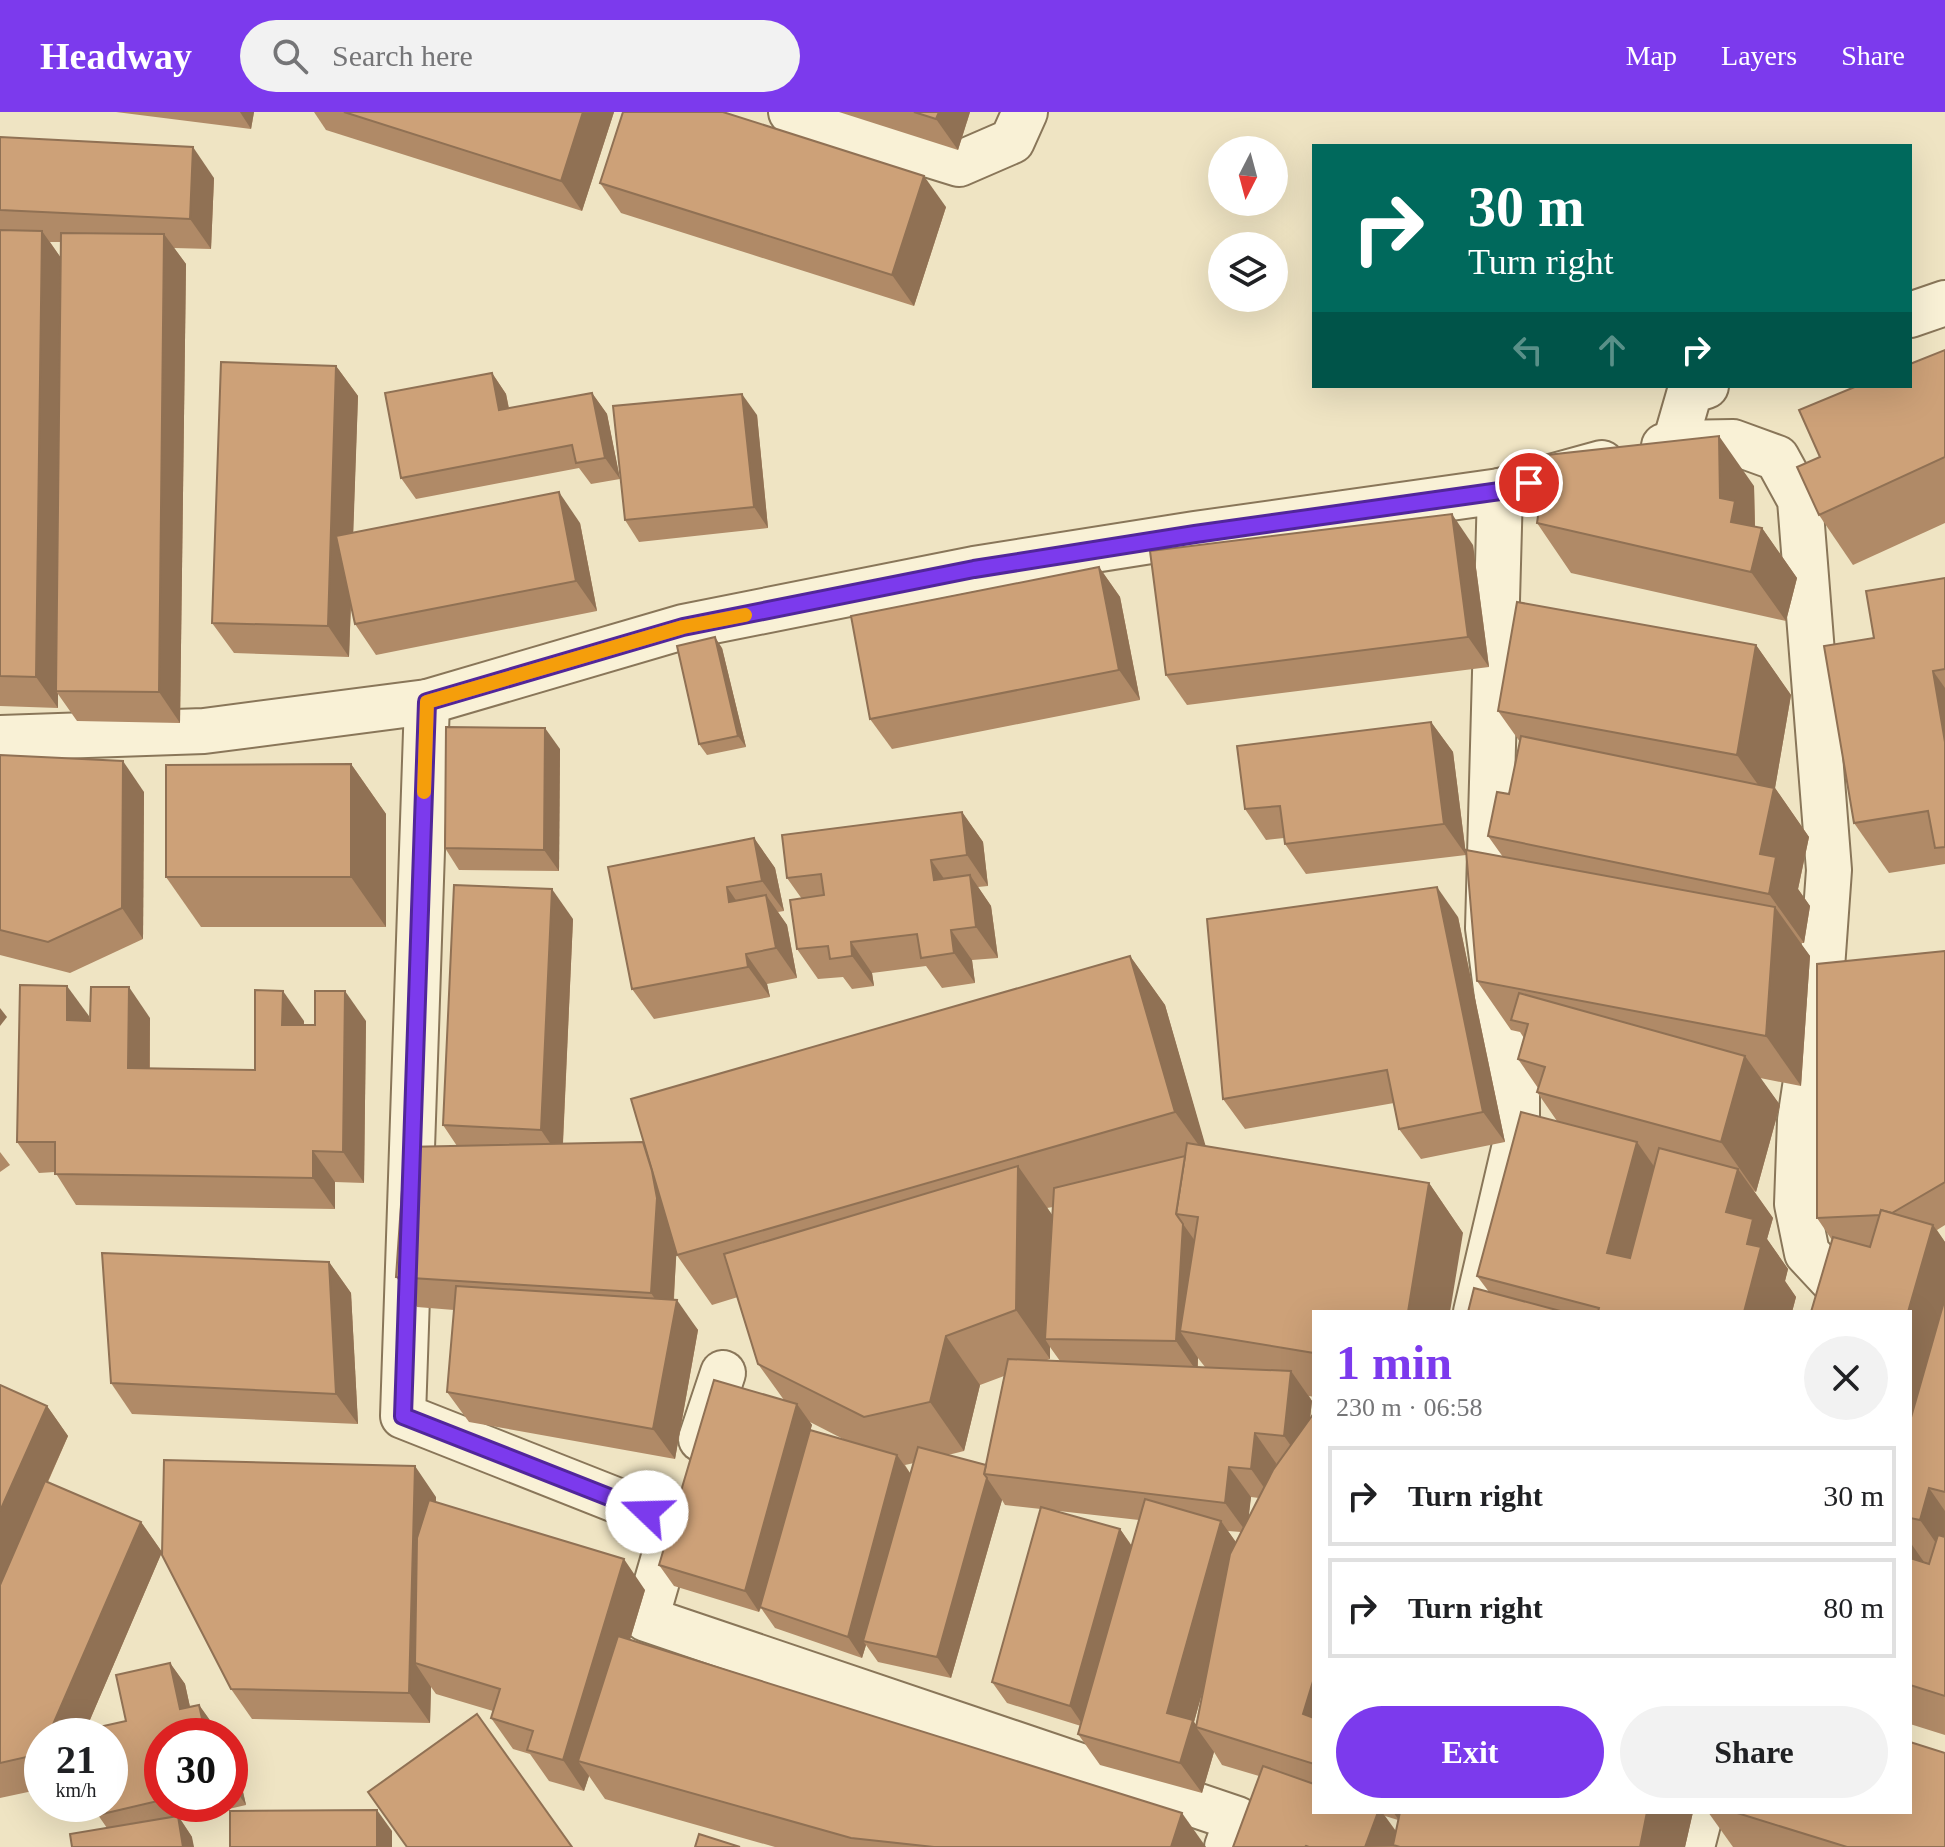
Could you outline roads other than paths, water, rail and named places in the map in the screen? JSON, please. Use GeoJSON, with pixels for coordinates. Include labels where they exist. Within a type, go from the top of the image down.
{"type":"FeatureCollection","features":[{"type":"Feature","properties":{"kind":"street"},"geometry":{"type":"LineString","coordinates":[[791,112],[959,164],[1012,141],[1025,112]]}},
{"type":"Feature","properties":{"kind":"street"},"geometry":{"type":"LineString","coordinates":[[1912,314],[1945,303]]}},
{"type":"Feature","properties":{"kind":"street"},"geometry":{"type":"LineString","coordinates":[[1675,443],[1690,391],[1700,388]]}},
{"type":"Feature","properties":{"kind":"street"},"geometry":{"type":"LineString","coordinates":[[0,738],[204,731],[427,702],[683,627],[959,572],[1195,534],[1500,491],[1675,443],[1733,442],[1777,458],[1800,500],[1829,870],[1821,982],[1800,1120],[1797,1204],[1807,1253],[1830,1297],[1875,1268]]}},
{"type":"Feature","properties":{"kind":"street"},"geometry":{"type":"LineString","coordinates":[[1476,1310],[1517,1136],[1517,1093],[1500,1019],[1488,928],[1500,491]]}},
{"type":"Feature","properties":{"kind":"street"},"geometry":{"type":"LineString","coordinates":[[427,702],[403,1416],[674,1523]]}},
{"type":"Feature","properties":{"kind":"street"},"geometry":{"type":"LineString","coordinates":[[723,1373],[646,1619],[1237,1819],[1227,1847]]}},
{"type":"Feature","properties":{"kind":"street"},"geometry":{"type":"LineString","coordinates":[[1692,1847],[1700,1814]]}}]}
